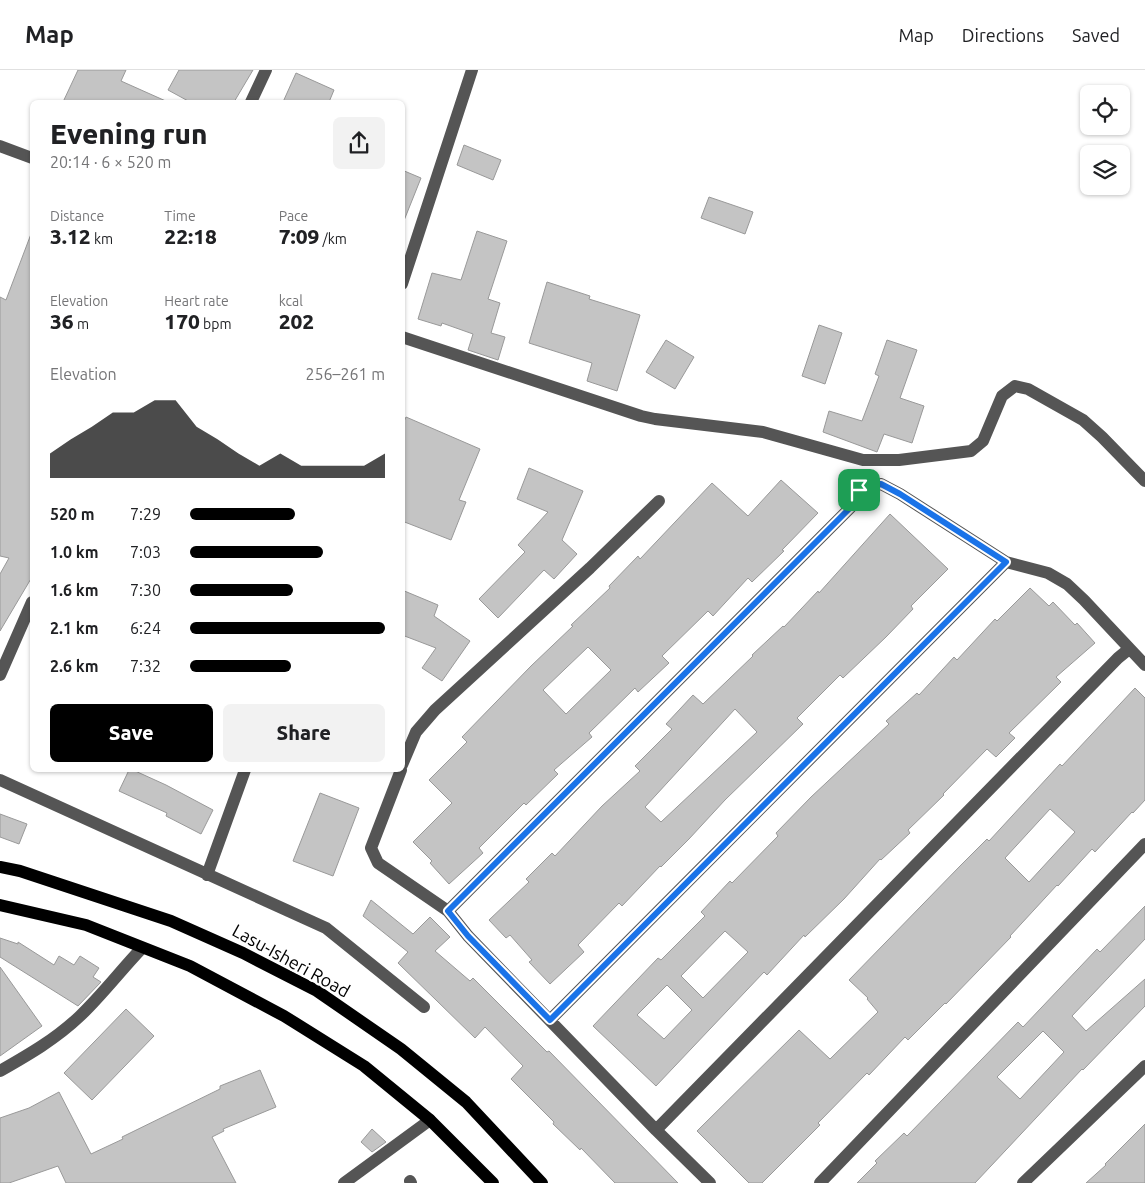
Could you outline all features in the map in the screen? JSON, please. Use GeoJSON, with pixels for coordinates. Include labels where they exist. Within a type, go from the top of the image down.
{"type":"FeatureCollection","features":[{"type":"Feature","properties":{"kind":"main road","name":"Lasu-Isheri Road"},"geometry":{"type":"LineString","coordinates":[[0,867],[20,871],[171,921],[243,953],[317,991],[401,1049],[466,1102],[542,1183]]}},
{"type":"Feature","properties":{"kind":"main road"},"geometry":{"type":"LineString","coordinates":[[0,905],[86,925],[190,966],[284,1016],[364,1066],[430,1120],[493,1183]]}},
{"type":"Feature","properties":{"kind":"street"},"geometry":{"type":"LineString","coordinates":[[252,100],[266,70]]}},
{"type":"Feature","properties":{"kind":"street"},"geometry":{"type":"LineString","coordinates":[[405,275],[472,70]]}},
{"type":"Feature","properties":{"kind":"street"},"geometry":{"type":"LineString","coordinates":[[0,146],[30,157]]}},
{"type":"Feature","properties":{"kind":"street"},"geometry":{"type":"LineString","coordinates":[[405,338],[655,420],[763,432],[863,460],[899,460],[971,451],[983,440],[1002,396],[1015,386],[1028,389],[1083,420],[1145,481]]}},
{"type":"Feature","properties":{"kind":"street"},"geometry":{"type":"LineString","coordinates":[[448,911],[851,507],[859,490],[881,484],[900,494],[1006,562],[1048,573],[1067,584],[1145,665]]}},
{"type":"Feature","properties":{"kind":"street"},"geometry":{"type":"LineString","coordinates":[[405,758],[416,732],[435,710],[590,568],[659,500]]}},
{"type":"Feature","properties":{"kind":"street"},"geometry":{"type":"LineString","coordinates":[[550,1020],[1006,562]]}},
{"type":"Feature","properties":{"kind":"street"},"geometry":{"type":"LineString","coordinates":[[0,675],[30,607]]}},
{"type":"Feature","properties":{"kind":"street"},"geometry":{"type":"LineString","coordinates":[[656,1130],[1118,658],[1129,649]]}},
{"type":"Feature","properties":{"kind":"street"},"geometry":{"type":"LineString","coordinates":[[207,875],[244,772]]}},
{"type":"Feature","properties":{"kind":"street"},"geometry":{"type":"LineString","coordinates":[[400,772],[371,848],[378,863],[448,911],[468,936],[710,1183]]}},
{"type":"Feature","properties":{"kind":"street"},"geometry":{"type":"LineString","coordinates":[[0,780],[326,928],[424,1008]]}},
{"type":"Feature","properties":{"kind":"street"},"geometry":{"type":"LineString","coordinates":[[820,1183],[1145,844]]}},
{"type":"Feature","properties":{"kind":"street"},"geometry":{"type":"LineString","coordinates":[[0,1071],[32,1053],[80,1016],[142,948]]}},
{"type":"Feature","properties":{"kind":"street"},"geometry":{"type":"LineString","coordinates":[[1023,1183],[1145,1066]]}},
{"type":"Feature","properties":{"kind":"street"},"geometry":{"type":"LineString","coordinates":[[344,1183],[430,1120]]}},
{"type":"Feature","properties":{"kind":"building"},"geometry":{"type":"Polygon","coordinates":[[[78,70],[126,70],[121,81],[164,100],[64,100],[78,70]]]}},
{"type":"Feature","properties":{"kind":"building"},"geometry":{"type":"Polygon","coordinates":[[[179,70],[253,70],[235,100],[186,100],[168,90],[179,70]]]}},
{"type":"Feature","properties":{"kind":"building"},"geometry":{"type":"Polygon","coordinates":[[[296,73],[334,90],[330,100],[284,100],[296,73]]]}},
{"type":"Feature","properties":{"kind":"building"},"geometry":{"type":"Polygon","coordinates":[[[464,145],[501,160],[493,180],[457,165],[464,145]]]}},
{"type":"Feature","properties":{"kind":"building"},"geometry":{"type":"Polygon","coordinates":[[[405,171],[421,178],[405,218],[405,171]]]}},
{"type":"Feature","properties":{"kind":"building"},"geometry":{"type":"Polygon","coordinates":[[[709,197],[753,212],[745,234],[701,218],[709,197]]]}},
{"type":"Feature","properties":{"kind":"building"},"geometry":{"type":"Polygon","coordinates":[[[477,231],[507,241],[488,299],[500,303],[491,333],[505,337],[498,360],[468,350],[473,334],[442,323],[441,326],[418,319],[432,273],[461,280],[477,231]]]}},
{"type":"Feature","properties":{"kind":"building"},"geometry":{"type":"Polygon","coordinates":[[[30,237],[30,580],[0,631],[0,574],[9,558],[0,556],[0,297],[6,300],[30,237]]]}},
{"type":"Feature","properties":{"kind":"building"},"geometry":{"type":"Polygon","coordinates":[[[547,282],[590,296],[589,299],[640,315],[617,391],[587,381],[592,363],[529,343],[547,282]]]}},
{"type":"Feature","properties":{"kind":"building"},"geometry":{"type":"Polygon","coordinates":[[[819,325],[842,333],[825,384],[802,376],[819,325]]]}},
{"type":"Feature","properties":{"kind":"building"},"geometry":{"type":"Polygon","coordinates":[[[666,340],[694,357],[675,389],[646,372],[666,340]]]}},
{"type":"Feature","properties":{"kind":"building"},"geometry":{"type":"Polygon","coordinates":[[[887,340],[917,350],[900,398],[924,406],[912,443],[884,434],[877,452],[823,432],[829,411],[862,421],[879,376],[875,374],[887,340]]]}},
{"type":"Feature","properties":{"kind":"building"},"geometry":{"type":"Polygon","coordinates":[[[406,417],[480,449],[459,500],[466,502],[451,540],[405,522],[406,417]]]}},
{"type":"Feature","properties":{"kind":"building"},"geometry":{"type":"Polygon","coordinates":[[[529,468],[583,491],[562,540],[577,554],[554,579],[544,570],[498,618],[479,599],[525,552],[518,545],[548,512],[517,499],[529,468]]]}},
{"type":"Feature","properties":{"kind":"building"},"geometry":{"type":"Polygon","coordinates":[[[781,480],[818,513],[782,550],[784,551],[752,582],[748,578],[713,616],[708,611],[662,656],[669,663],[638,692],[635,688],[589,733],[592,737],[554,770],[558,774],[526,805],[524,803],[479,848],[483,853],[449,884],[430,863],[432,861],[413,842],[452,803],[429,780],[467,742],[462,737],[573,626],[571,625],[610,588],[609,586],[638,556],[640,559],[712,483],[748,516],[781,480]],[[588,647],[543,690],[566,714],[611,670],[588,647]]]}},
{"type":"Feature","properties":{"kind":"building"},"geometry":{"type":"Polygon","coordinates":[[[890,514],[948,569],[911,606],[913,609],[886,637],[843,678],[840,675],[797,718],[803,724],[725,800],[622,906],[619,903],[578,945],[584,952],[550,984],[529,962],[532,960],[510,935],[506,938],[489,920],[529,882],[526,879],[552,853],[555,856],[602,806],[640,771],[635,766],[672,729],[666,724],[693,695],[703,704],[752,655],[784,627],[818,591],[819,593],[890,514]],[[735,709],[645,807],[661,822],[757,732],[735,709]]]}},
{"type":"Feature","properties":{"kind":"building"},"geometry":{"type":"Polygon","coordinates":[[[1030,588],[1049,606],[1053,602],[1075,625],[1077,623],[1095,643],[1056,677],[1061,682],[1009,733],[1015,738],[996,757],[987,749],[908,830],[910,833],[880,859],[844,899],[805,937],[804,935],[767,975],[764,972],[656,1086],[593,1026],[658,958],[661,960],[705,916],[701,912],[730,881],[732,883],[778,836],[776,833],[811,797],[889,724],[886,721],[917,693],[919,695],[954,657],[957,660],[995,619],[997,621],[1030,588]],[[725,931],[681,976],[703,998],[748,952],[725,931]],[[667,985],[637,1015],[664,1039],[692,1010],[667,985]]]}},
{"type":"Feature","properties":{"kind":"building"},"geometry":{"type":"Polygon","coordinates":[[[405,591],[438,605],[434,616],[470,641],[442,681],[422,668],[436,648],[405,636],[405,591]]]}},
{"type":"Feature","properties":{"kind":"building"},"geometry":{"type":"Polygon","coordinates":[[[1135,688],[1145,698],[1145,800],[1095,852],[1092,849],[946,1004],[908,1040],[905,1037],[869,1075],[867,1073],[818,1123],[820,1125],[762,1183],[749,1183],[697,1131],[799,1030],[830,1059],[878,1012],[868,998],[849,980],[987,839],[989,841],[1060,764],[1062,766],[1135,688]],[[1050,809],[1005,858],[1029,882],[1075,832],[1050,809]]]}},
{"type":"Feature","properties":{"kind":"building"},"geometry":{"type":"Polygon","coordinates":[[[128,772],[137,772],[213,810],[201,834],[166,816],[167,813],[119,791],[128,772]]]}},
{"type":"Feature","properties":{"kind":"building"},"geometry":{"type":"Polygon","coordinates":[[[320,793],[359,808],[333,876],[293,861],[320,793]]]}},
{"type":"Feature","properties":{"kind":"building"},"geometry":{"type":"Polygon","coordinates":[[[0,814],[27,824],[19,844],[0,837],[0,814]]]}},
{"type":"Feature","properties":{"kind":"building"},"geometry":{"type":"Polygon","coordinates":[[[371,900],[413,934],[430,917],[450,937],[435,951],[470,981],[473,978],[547,1052],[549,1051],[678,1183],[615,1183],[581,1148],[580,1150],[553,1124],[554,1122],[511,1079],[523,1066],[485,1027],[475,1038],[398,963],[408,952],[363,916],[371,900]]]}},
{"type":"Feature","properties":{"kind":"building"},"geometry":{"type":"Polygon","coordinates":[[[1145,906],[1145,939],[1072,1016],[1086,1031],[1145,979],[1145,1006],[1082,1069],[975,1183],[857,1183],[877,1163],[875,1161],[904,1133],[907,1136],[1018,1022],[1023,1027],[1097,949],[1100,952],[1145,906]],[[1043,1031],[997,1077],[1020,1099],[1064,1052],[1043,1031]]]}},
{"type":"Feature","properties":{"kind":"building"},"geometry":{"type":"Polygon","coordinates":[[[0,938],[18,944],[18,942],[54,965],[59,956],[74,965],[80,956],[99,968],[93,977],[101,982],[78,1006],[0,957],[0,938]]]}},
{"type":"Feature","properties":{"kind":"building"},"geometry":{"type":"Polygon","coordinates":[[[0,967],[42,1026],[0,1056],[0,967]]]}},
{"type":"Feature","properties":{"kind":"building"},"geometry":{"type":"Polygon","coordinates":[[[126,1009],[154,1036],[92,1100],[64,1073],[126,1009]]]}},
{"type":"Feature","properties":{"kind":"building"},"geometry":{"type":"Polygon","coordinates":[[[260,1070],[276,1107],[223,1129],[224,1131],[212,1137],[236,1183],[66,1183],[58,1166],[9,1183],[0,1183],[0,1118],[29,1108],[59,1092],[91,1154],[220,1089],[220,1086],[260,1070]]]}},
{"type":"Feature","properties":{"kind":"building"},"geometry":{"type":"Polygon","coordinates":[[[1145,1124],[1145,1183],[1086,1183],[1106,1165],[1145,1124]]]}},
{"type":"Feature","properties":{"kind":"building"},"geometry":{"type":"Polygon","coordinates":[[[372,1129],[386,1142],[372,1152],[361,1142],[372,1129]]]}},
{"type":"Feature","properties":{"kind":"route"},"geometry":{"type":"LineString","coordinates":[[881,484],[900,494],[1006,562],[550,1020],[468,936],[448,911],[851,507],[859,490],[881,484]]}}]}
